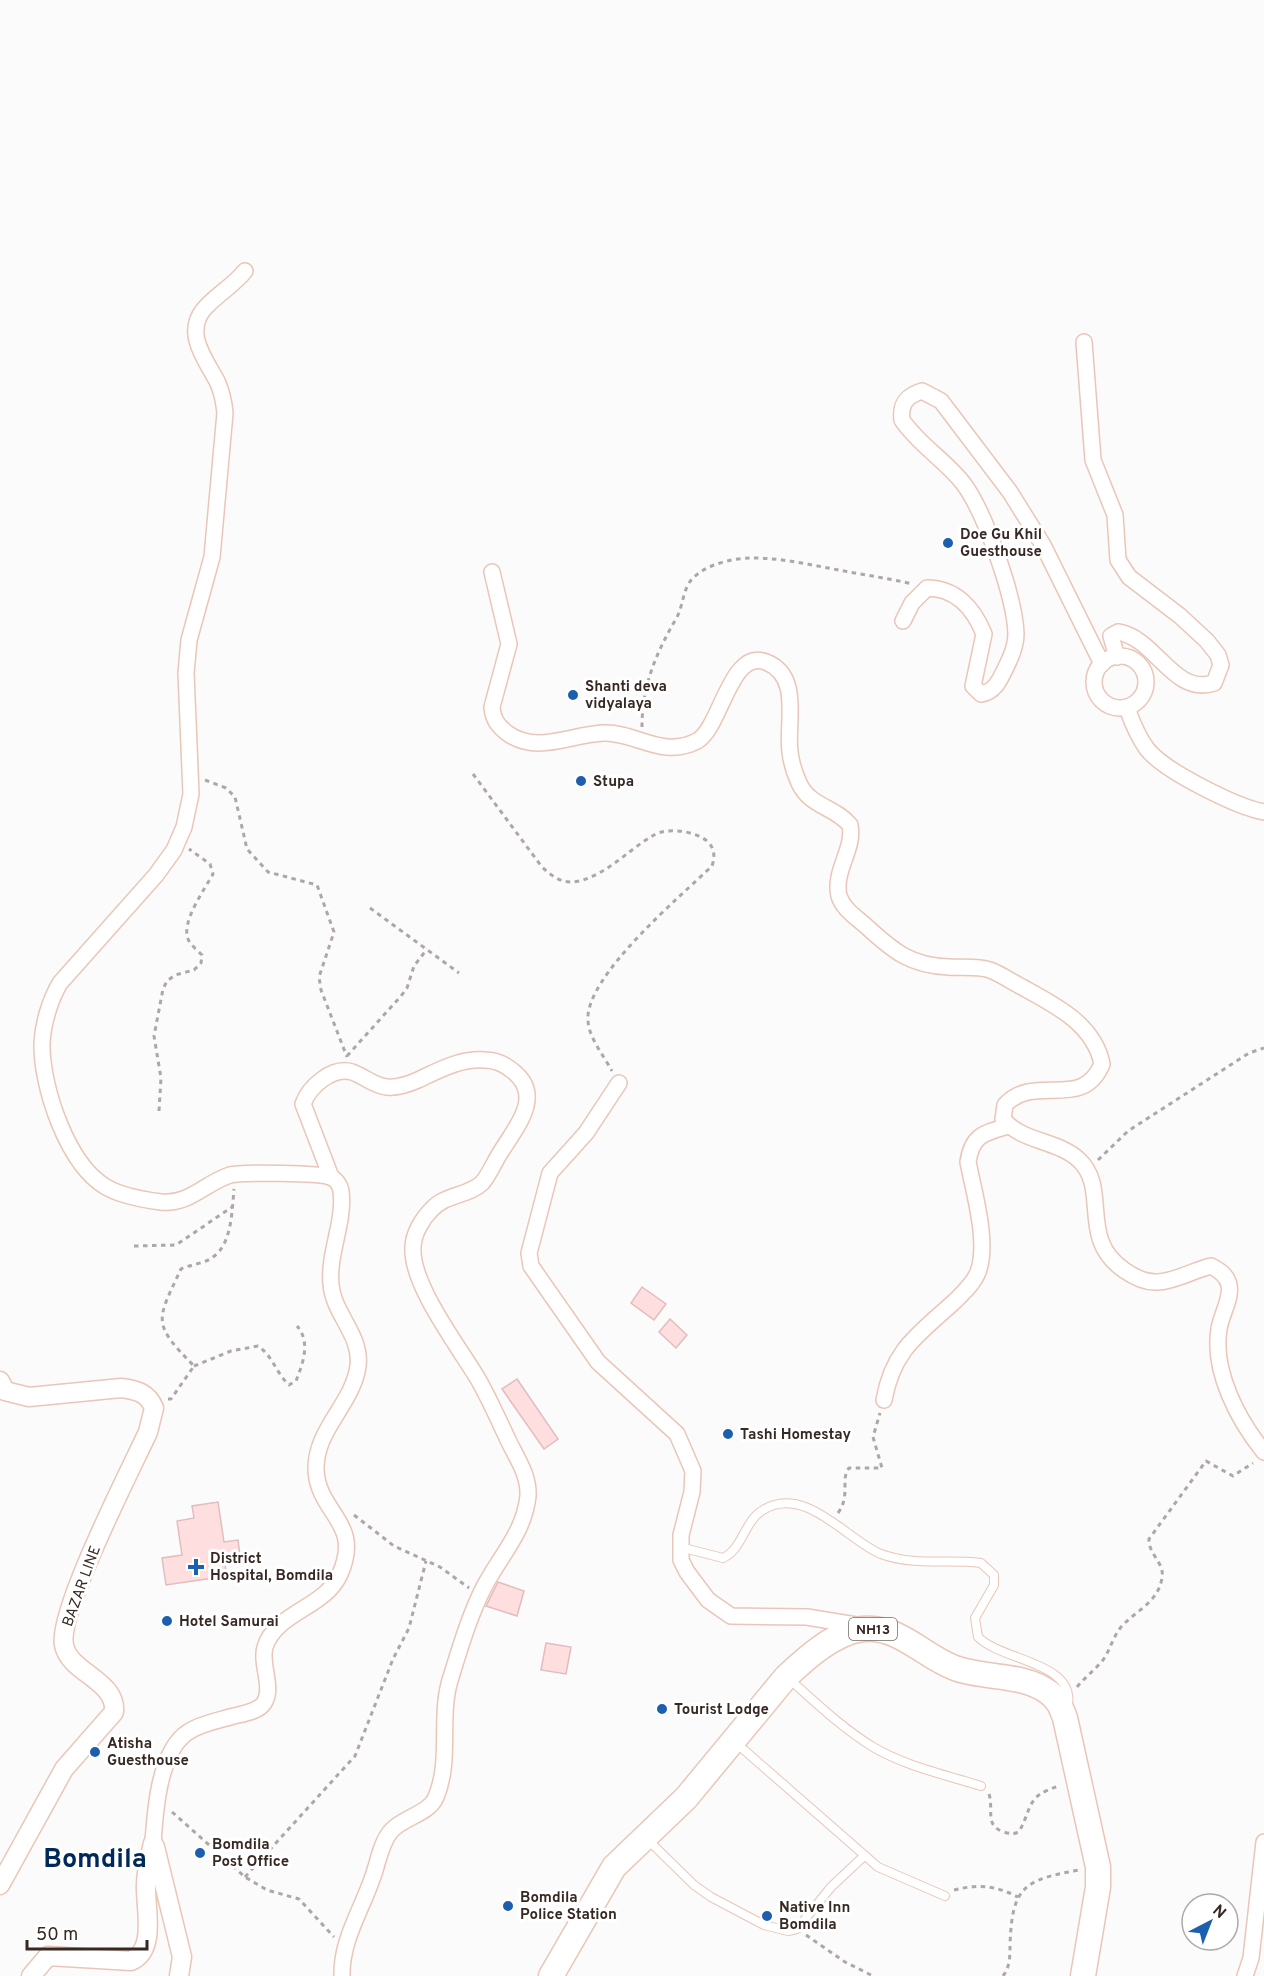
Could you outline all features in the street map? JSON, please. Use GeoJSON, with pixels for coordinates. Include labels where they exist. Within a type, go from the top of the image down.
{"type":"FeatureCollection","features":[{"type":"Feature","properties":{"kind":"highway","name":"NH13"},"geometry":{"type":"LineString","coordinates":[[551,1976],[614,1867],[686,1798],[786,1677],[804,1660],[843,1635],[862,1629],[880,1629],[899,1636],[952,1667],[971,1674],[1029,1683],[1047,1691],[1067,1708],[1078,1781],[1095,1846],[1098,1867],[1098,1887],[1083,1976]]}},
{"type":"Feature","properties":{"kind":"street"},"geometry":{"type":"LineString","coordinates":[[31,1976],[48,1956],[131,1961],[138,1958],[143,1951],[148,1922],[146,1883],[158,1796],[169,1758],[186,1732],[254,1710],[263,1704],[267,1693],[263,1662],[265,1646],[291,1617],[328,1593],[340,1575],[345,1558],[346,1540],[341,1521],[322,1497],[316,1468],[319,1449],[329,1424],[354,1381],[358,1355],[356,1343],[334,1301],[331,1288],[330,1263],[340,1211],[341,1190],[338,1182],[331,1177],[254,1172],[235,1174],[176,1202],[161,1202],[109,1189],[79,1161],[64,1134],[42,1057],[45,1026],[54,992],[142,892],[177,842],[188,812],[191,777],[187,662],[189,640],[212,557],[225,413],[223,395],[198,348],[195,335],[196,322],[202,311],[237,281],[244,271]]}},
{"type":"Feature","properties":{"kind":"street"},"geometry":{"type":"LineString","coordinates":[[1084,342],[1093,460],[1115,514],[1118,560],[1129,577],[1143,590],[1180,616],[1207,640],[1218,655],[1221,665],[1214,683],[1203,686],[1191,684],[1142,642],[1118,632],[1111,636],[1117,657]]}},
{"type":"Feature","properties":{"kind":"street"},"geometry":{"type":"LineString","coordinates":[[903,621],[912,603],[927,588],[948,591],[967,604],[980,622],[984,633],[973,686],[981,694],[986,693],[1000,680],[1014,651],[1015,621],[1000,565],[974,498],[962,482],[902,420],[901,409],[905,400],[912,394],[922,391],[941,401],[1010,492],[1043,545],[1102,664]]}},
{"type":"Feature","properties":{"kind":"street"},"geometry":{"type":"LineString","coordinates":[[492,572],[510,644],[492,707],[493,717],[499,727],[526,743],[565,741],[604,733],[621,735],[660,747],[695,742],[709,730],[729,685],[746,664],[763,660],[774,666],[788,687],[791,714],[790,752],[799,783],[816,804],[837,812],[850,825],[850,843],[838,887],[844,906],[883,942],[903,956],[927,965],[989,970],[1053,1005],[1086,1031],[1096,1044],[1102,1064],[1092,1080],[1073,1090],[1036,1089],[1022,1092],[1010,1100],[1003,1111],[1003,1119],[1008,1126],[1064,1150],[1079,1160],[1087,1173],[1096,1206],[1100,1244],[1120,1267],[1133,1276],[1158,1282],[1211,1266],[1219,1270],[1227,1279],[1230,1288],[1218,1331],[1222,1372],[1260,1456]]}},
{"type":"Feature","properties":{"kind":"street"},"geometry":{"type":"LineString","coordinates":[[1117,657],[1134,660],[1145,673],[1145,690],[1135,704],[1127,708],[1110,706],[1098,695],[1095,679],[1102,664],[1117,657]]}},
{"type":"Feature","properties":{"kind":"street"},"geometry":{"type":"LineString","coordinates":[[1127,708],[1148,750],[1165,766],[1230,800],[1264,812]]}},
{"type":"Feature","properties":{"kind":"street"},"geometry":{"type":"LineString","coordinates":[[331,1177],[303,1104],[306,1094],[334,1073],[353,1072],[366,1080],[387,1087],[407,1084],[464,1060],[488,1060],[515,1073],[524,1082],[528,1095],[526,1108],[518,1127],[481,1184],[445,1198],[433,1207],[416,1232],[412,1246],[421,1285],[495,1410],[527,1480],[525,1510],[518,1531],[480,1596],[450,1680],[446,1698],[446,1748],[437,1796],[432,1804],[404,1820],[388,1835],[349,1934],[342,1976]]}},
{"type":"Feature","properties":{"kind":"street"},"geometry":{"type":"LineString","coordinates":[[619,1083],[586,1133],[550,1173],[529,1253],[531,1266],[598,1362],[677,1434],[693,1471],[692,1492],[680,1547],[687,1572],[708,1600],[731,1616],[807,1617],[880,1629]]}},
{"type":"Feature","properties":{"kind":"street"},"geometry":{"type":"LineString","coordinates":[[885,1400],[889,1375],[899,1355],[978,1274],[982,1249],[968,1162],[970,1151],[977,1138],[1008,1126]]}},
{"type":"Feature","properties":{"kind":"street"},"geometry":{"type":"LineString","coordinates":[[0,1381],[5,1391],[29,1397],[121,1388],[142,1393]]}},
{"type":"Feature","properties":{"kind":"street","name":"BAZAR LINE"},"geometry":{"type":"LineString","coordinates":[[0,1885],[53,1784],[114,1713],[112,1698],[67,1654],[63,1644],[80,1580],[153,1420],[151,1401],[142,1393]]}},
{"type":"Feature","properties":{"kind":"street"},"geometry":{"type":"LineString","coordinates":[[1245,1976],[1251,1958],[1264,1842]]}},
{"type":"Feature","properties":{"kind":"street"},"geometry":{"type":"LineString","coordinates":[[153,1843],[182,1957],[179,1976]]}},
{"type":"Feature","properties":{"kind":"lane"},"geometry":{"type":"LineString","coordinates":[[680,1547],[723,1558],[733,1554],[751,1523],[762,1510],[777,1505],[808,1508],[832,1520],[847,1534],[881,1554],[911,1561],[981,1563],[988,1567],[994,1575],[994,1585],[975,1618],[978,1637],[994,1650],[1046,1668],[1059,1676],[1066,1686],[1067,1708]]}},
{"type":"Feature","properties":{"kind":"lane"},"geometry":{"type":"LineString","coordinates":[[786,1677],[842,1724],[876,1748],[926,1769],[981,1786]]}},
{"type":"Feature","properties":{"kind":"lane"},"geometry":{"type":"LineString","coordinates":[[734,1741],[864,1856],[898,1877],[945,1896]]}},
{"type":"Feature","properties":{"kind":"lane"},"geometry":{"type":"LineString","coordinates":[[645,1837],[694,1885],[711,1897],[764,1925],[788,1931],[798,1929],[831,1887],[864,1856]]}},
{"type":"Feature","properties":{"kind":"path"},"geometry":{"type":"LineString","coordinates":[[642,743],[642,703],[657,651],[681,610],[684,591],[691,579],[702,570],[722,562],[751,558],[803,564],[927,588]]}},
{"type":"Feature","properties":{"kind":"path"},"geometry":{"type":"LineString","coordinates":[[473,774],[542,867],[556,880],[578,882],[628,855],[654,834],[667,831],[689,833],[704,839],[712,846],[715,858],[712,866],[610,967],[589,1010],[588,1022],[594,1038],[619,1083]]}},
{"type":"Feature","properties":{"kind":"path"},"geometry":{"type":"LineString","coordinates":[[191,777],[219,785],[235,797],[247,849],[268,872],[317,885],[334,932],[319,977],[321,990],[353,1072]]}},
{"type":"Feature","properties":{"kind":"path"},"geometry":{"type":"LineString","coordinates":[[159,1111],[161,1078],[154,1036],[163,989],[167,981],[175,975],[194,970],[201,963],[202,955],[188,940],[186,931],[198,897],[213,874],[210,864],[205,859],[177,842]]}},
{"type":"Feature","properties":{"kind":"path"},"geometry":{"type":"LineString","coordinates":[[370,908],[459,973]]}},
{"type":"Feature","properties":{"kind":"path"},"geometry":{"type":"LineString","coordinates":[[347,1056],[407,988],[414,966],[427,949]]}},
{"type":"Feature","properties":{"kind":"path"},"geometry":{"type":"LineString","coordinates":[[1087,1173],[1128,1131],[1249,1053],[1264,1048]]}},
{"type":"Feature","properties":{"kind":"path"},"geometry":{"type":"LineString","coordinates":[[194,1366],[168,1339],[162,1327],[162,1315],[181,1269],[214,1257],[228,1234],[235,1174]]}},
{"type":"Feature","properties":{"kind":"path"},"geometry":{"type":"LineString","coordinates":[[135,1246],[176,1245],[232,1207]]}},
{"type":"Feature","properties":{"kind":"path"},"geometry":{"type":"LineString","coordinates":[[142,1393],[171,1399],[194,1366],[231,1351],[258,1346],[268,1353],[289,1385],[296,1381],[306,1347],[303,1333],[297,1326]]}},
{"type":"Feature","properties":{"kind":"path"},"geometry":{"type":"LineString","coordinates":[[832,1520],[844,1504],[847,1489],[844,1476],[849,1468],[882,1468],[873,1437],[885,1400]]}},
{"type":"Feature","properties":{"kind":"path"},"geometry":{"type":"LineString","coordinates":[[1067,1708],[1103,1659],[1123,1625],[1145,1608],[1154,1595],[1162,1580],[1162,1572],[1149,1544],[1149,1539],[1206,1461],[1233,1476],[1260,1456]]}},
{"type":"Feature","properties":{"kind":"path"},"geometry":{"type":"LineString","coordinates":[[330,1508],[355,1515],[394,1546],[440,1567],[480,1596]]}},
{"type":"Feature","properties":{"kind":"path"},"geometry":{"type":"LineString","coordinates":[[244,1877],[355,1756],[393,1659],[409,1628],[426,1561]]}},
{"type":"Feature","properties":{"kind":"path"},"geometry":{"type":"LineString","coordinates":[[981,1786],[990,1796],[992,1824],[997,1830],[1014,1834],[1019,1832],[1023,1825],[1033,1798],[1046,1790],[1078,1781]]}},
{"type":"Feature","properties":{"kind":"path"},"geometry":{"type":"LineString","coordinates":[[158,1796],[187,1828],[244,1877],[267,1890],[299,1899],[346,1949]]}},
{"type":"Feature","properties":{"kind":"path"},"geometry":{"type":"LineString","coordinates":[[1003,1976],[1010,1962],[1012,1908],[1018,1897],[1035,1880],[1098,1867]]}},
{"type":"Feature","properties":{"kind":"path"},"geometry":{"type":"LineString","coordinates":[[945,1896],[953,1890],[976,1885],[993,1886],[1018,1897]]}},
{"type":"Feature","properties":{"kind":"path"},"geometry":{"type":"LineString","coordinates":[[798,1929],[845,1962],[873,1976]]}},
{"type":"Feature","properties":{"kind":"building"},"geometry":{"type":"Polygon","coordinates":[[[642,1287],[666,1304],[654,1320],[631,1303],[642,1287]]]}},
{"type":"Feature","properties":{"kind":"building"},"geometry":{"type":"Polygon","coordinates":[[[670,1319],[687,1335],[676,1348],[659,1332],[670,1319]]]}},
{"type":"Feature","properties":{"kind":"building"},"geometry":{"type":"Polygon","coordinates":[[[517,1379],[558,1439],[544,1449],[502,1389],[517,1379]]]}},
{"type":"Feature","properties":{"kind":"building"},"geometry":{"type":"Polygon","coordinates":[[[218,1502],[224,1542],[238,1540],[240,1556],[224,1559],[227,1576],[166,1585],[162,1558],[182,1555],[177,1521],[194,1518],[192,1506],[218,1502]]]}},
{"type":"Feature","properties":{"kind":"building"},"geometry":{"type":"Polygon","coordinates":[[[498,1582],[524,1591],[517,1616],[486,1606],[498,1582]]]}},
{"type":"Feature","properties":{"kind":"building"},"geometry":{"type":"Polygon","coordinates":[[[546,1643],[571,1647],[566,1674],[541,1670],[546,1643]]]}},
{"type":"Feature","properties":{"kind":"place","name":"Doe Gu Khil Guesthouse"},"geometry":{"type":"Point","coordinates":[948,543]}},
{"type":"Feature","properties":{"kind":"place","name":"Shanti deva vidyalaya"},"geometry":{"type":"Point","coordinates":[573,695]}},
{"type":"Feature","properties":{"kind":"place","name":"Stupa"},"geometry":{"type":"Point","coordinates":[581,781]}},
{"type":"Feature","properties":{"kind":"place","name":"Tashi Homestay"},"geometry":{"type":"Point","coordinates":[728,1434]}},
{"type":"Feature","properties":{"kind":"place","name":"District Hospital, Bomdila"},"geometry":{"type":"Point","coordinates":[196,1567]}},
{"type":"Feature","properties":{"kind":"place","name":"Hotel Samurai"},"geometry":{"type":"Point","coordinates":[167,1621]}},
{"type":"Feature","properties":{"kind":"place","name":"Tourist Lodge"},"geometry":{"type":"Point","coordinates":[662,1709]}},
{"type":"Feature","properties":{"kind":"place","name":"Atisha Guesthouse"},"geometry":{"type":"Point","coordinates":[95,1752]}},
{"type":"Feature","properties":{"kind":"place","name":"Bomdila Post Office"},"geometry":{"type":"Point","coordinates":[200,1853]}},
{"type":"Feature","properties":{"kind":"place","name":"Bomdila Police Station"},"geometry":{"type":"Point","coordinates":[508,1906]}},
{"type":"Feature","properties":{"kind":"place","name":"Native Inn Bomdila"},"geometry":{"type":"Point","coordinates":[767,1916]}},
{"type":"Feature","properties":{"kind":"district","name":"Bomdila"},"geometry":{"type":"Point","coordinates":[95,1858]}}]}
